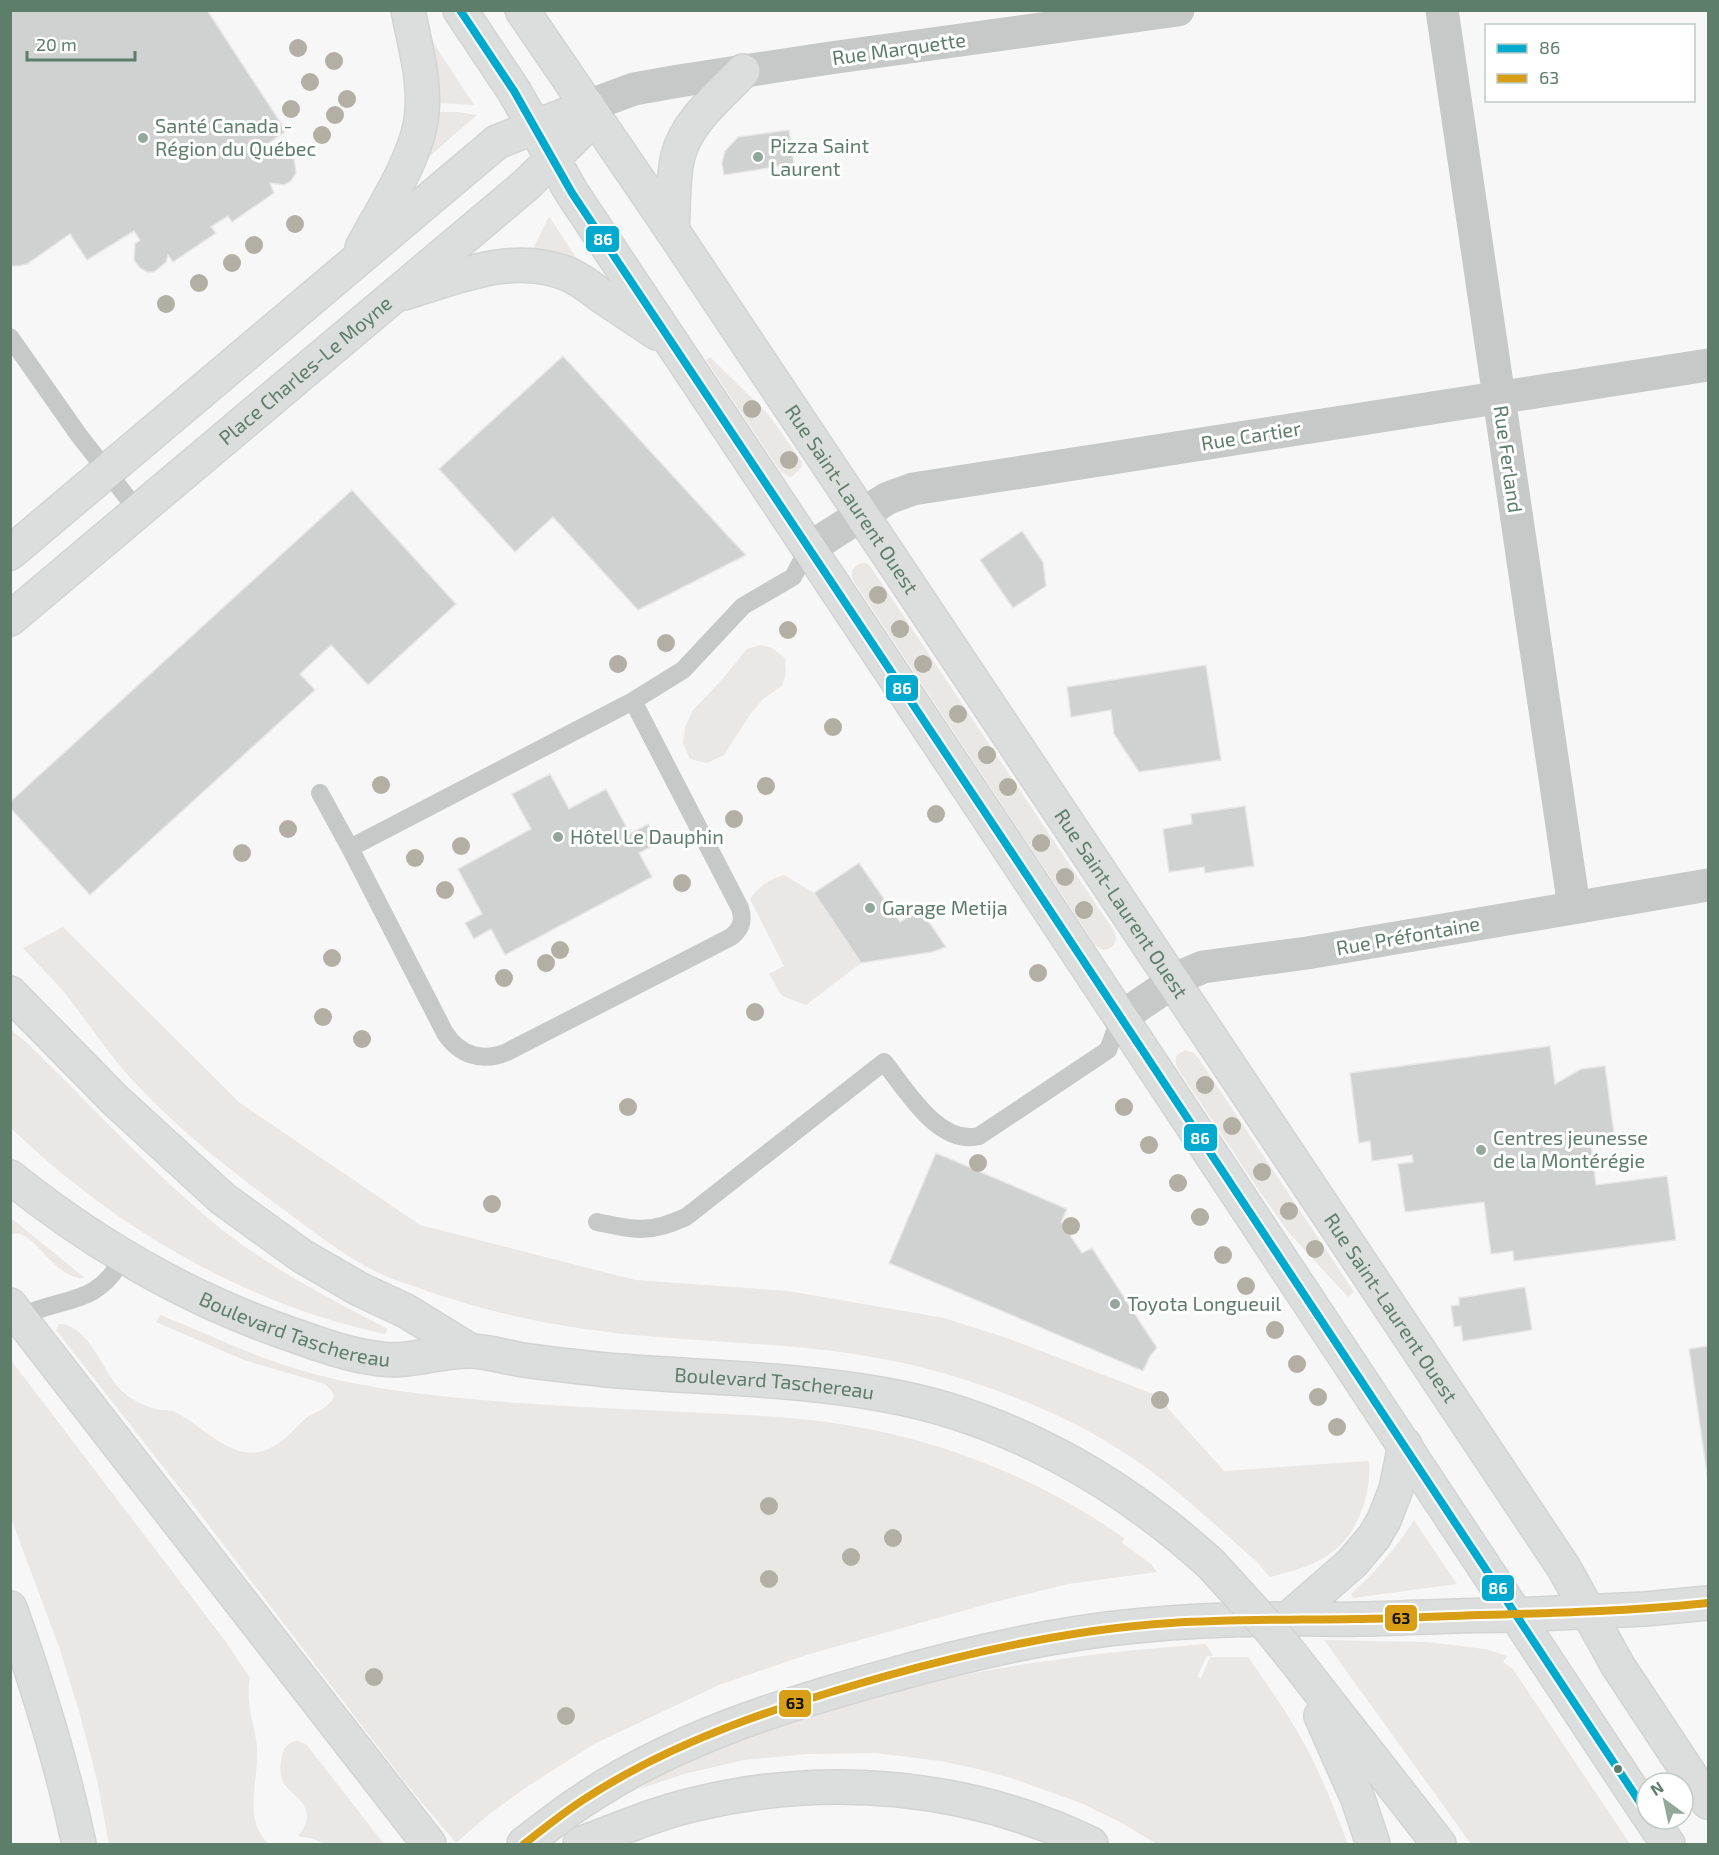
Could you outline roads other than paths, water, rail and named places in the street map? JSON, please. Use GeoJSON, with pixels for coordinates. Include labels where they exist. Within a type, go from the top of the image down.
{"type":"FeatureCollection","features":[{"type":"Feature","properties":{"kind":"main road"},"geometry":{"type":"LineString","coordinates":[[355,262],[403,169],[421,125],[422,90],[408,10]]}},
{"type":"Feature","properties":{"kind":"main road"},"geometry":{"type":"LineString","coordinates":[[460,10],[514,91],[552,159],[670,342],[1405,1445],[1635,1795]]}},
{"type":"Feature","properties":{"kind":"main road","name":"Rue Saint-Laurent Ouest"},"geometry":{"type":"LineString","coordinates":[[522,10],[672,230],[1564,1568],[1618,1666],[1708,1802]]}},
{"type":"Feature","properties":{"kind":"main road"},"geometry":{"type":"LineString","coordinates":[[672,230],[678,155],[683,141],[704,112],[743,71]]}},
{"type":"Feature","properties":{"kind":"main road"},"geometry":{"type":"LineString","coordinates":[[10,553],[497,142],[534,127],[591,112]]}},
{"type":"Feature","properties":{"kind":"main road","name":"Place Charles-Le Moyne"},"geometry":{"type":"LineString","coordinates":[[10,620],[137,510],[526,185],[552,159],[591,112]]}},
{"type":"Feature","properties":{"kind":"main road"},"geometry":{"type":"LineString","coordinates":[[391,297],[488,268],[535,265],[574,277],[670,342]]}},
{"type":"Feature","properties":{"kind":"main road"},"geometry":{"type":"LineString","coordinates":[[10,993],[116,1100],[223,1199],[312,1262],[359,1289],[406,1311],[471,1351]]}},
{"type":"Feature","properties":{"kind":"main road","name":"Boulevard Taschereau"},"geometry":{"type":"LineString","coordinates":[[10,1177],[56,1212],[123,1257],[181,1288],[268,1327],[344,1351],[383,1360],[471,1351],[549,1364],[606,1370],[824,1386],[890,1395],[940,1408],[1031,1443],[1089,1472],[1157,1518],[1211,1564],[1270,1630],[1292,1656],[1340,1755],[1358,1798],[1373,1845]]}},
{"type":"Feature","properties":{"kind":"main road"},"geometry":{"type":"LineString","coordinates":[[15,1311],[429,1845]]}},
{"type":"Feature","properties":{"kind":"main road"},"geometry":{"type":"LineString","coordinates":[[1289,1618],[1352,1563],[1374,1537],[1384,1520],[1396,1489],[1405,1445]]}},
{"type":"Feature","properties":{"kind":"main road"},"geometry":{"type":"LineString","coordinates":[[524,1845],[582,1801],[652,1761],[713,1732],[816,1696],[930,1665],[1043,1639],[1133,1626],[1289,1618],[1356,1619],[1588,1612],[1708,1602]]}},
{"type":"Feature","properties":{"kind":"main road"},"geometry":{"type":"LineString","coordinates":[[10,1608],[53,1737],[79,1845]]}},
{"type":"Feature","properties":{"kind":"main road"},"geometry":{"type":"LineString","coordinates":[[1292,1656],[1439,1845]]}},
{"type":"Feature","properties":{"kind":"main road"},"geometry":{"type":"LineString","coordinates":[[580,1845],[671,1810],[698,1803],[752,1793],[834,1786],[891,1788],[943,1795],[1019,1816],[1065,1832],[1091,1845]]}},
{"type":"Feature","properties":{"kind":"main road"},"geometry":{"type":"LineString","coordinates":[[1659,1831],[1668,1845]]}},
{"type":"Feature","properties":{"kind":"street","name":"Rue Marquette"},"geometry":{"type":"LineString","coordinates":[[591,112],[620,93],[743,71],[1178,10]]}},
{"type":"Feature","properties":{"kind":"street","name":"Rue Ferland"},"geometry":{"type":"LineString","coordinates":[[1442,10],[1574,907]]}},
{"type":"Feature","properties":{"kind":"street","name":"Rue Cartier"},"geometry":{"type":"LineString","coordinates":[[808,549],[888,498],[913,489],[1708,364]]}},
{"type":"Feature","properties":{"kind":"street","name":"Rue Préfontaine"},"geometry":{"type":"LineString","coordinates":[[1120,1018],[1173,982],[1203,968],[1307,953],[1708,885]]}},
{"type":"Feature","properties":{"kind":"lane"},"geometry":{"type":"LineString","coordinates":[[10,338],[106,472],[137,510]]}},
{"type":"Feature","properties":{"kind":"lane"},"geometry":{"type":"LineString","coordinates":[[350,848],[633,701],[683,670],[743,606],[793,577],[808,549]]}},
{"type":"Feature","properties":{"kind":"lane"},"geometry":{"type":"LineString","coordinates":[[320,793],[445,1034],[456,1047],[471,1056],[489,1057],[507,1052],[700,954],[736,933],[742,921],[742,915],[717,862],[633,701]]}},
{"type":"Feature","properties":{"kind":"lane"},"geometry":{"type":"LineString","coordinates":[[597,1222],[650,1229],[686,1217],[884,1062],[940,1128],[963,1137],[979,1136],[1108,1050],[1120,1018]]}},
{"type":"Feature","properties":{"kind":"lane"},"geometry":{"type":"LineString","coordinates":[[15,1311],[75,1300],[87,1294],[113,1275],[123,1257]]}},
{"type":"Feature","properties":{"kind":"place","name":"Santé Canada - Région du Québec"},"geometry":{"type":"Point","coordinates":[143,138]}},
{"type":"Feature","properties":{"kind":"place","name":"Pizza Saint Laurent"},"geometry":{"type":"Point","coordinates":[758,157]}},
{"type":"Feature","properties":{"kind":"place","name":"Hôtel Le Dauphin"},"geometry":{"type":"Point","coordinates":[558,837]}},
{"type":"Feature","properties":{"kind":"place","name":"Garage Metija"},"geometry":{"type":"Point","coordinates":[870,908]}},
{"type":"Feature","properties":{"kind":"place","name":"Centres jeunesse de la Montérégie"},"geometry":{"type":"Point","coordinates":[1481,1150]}},
{"type":"Feature","properties":{"kind":"place","name":"Toyota Longueuil"},"geometry":{"type":"Point","coordinates":[1115,1304]}}]}
